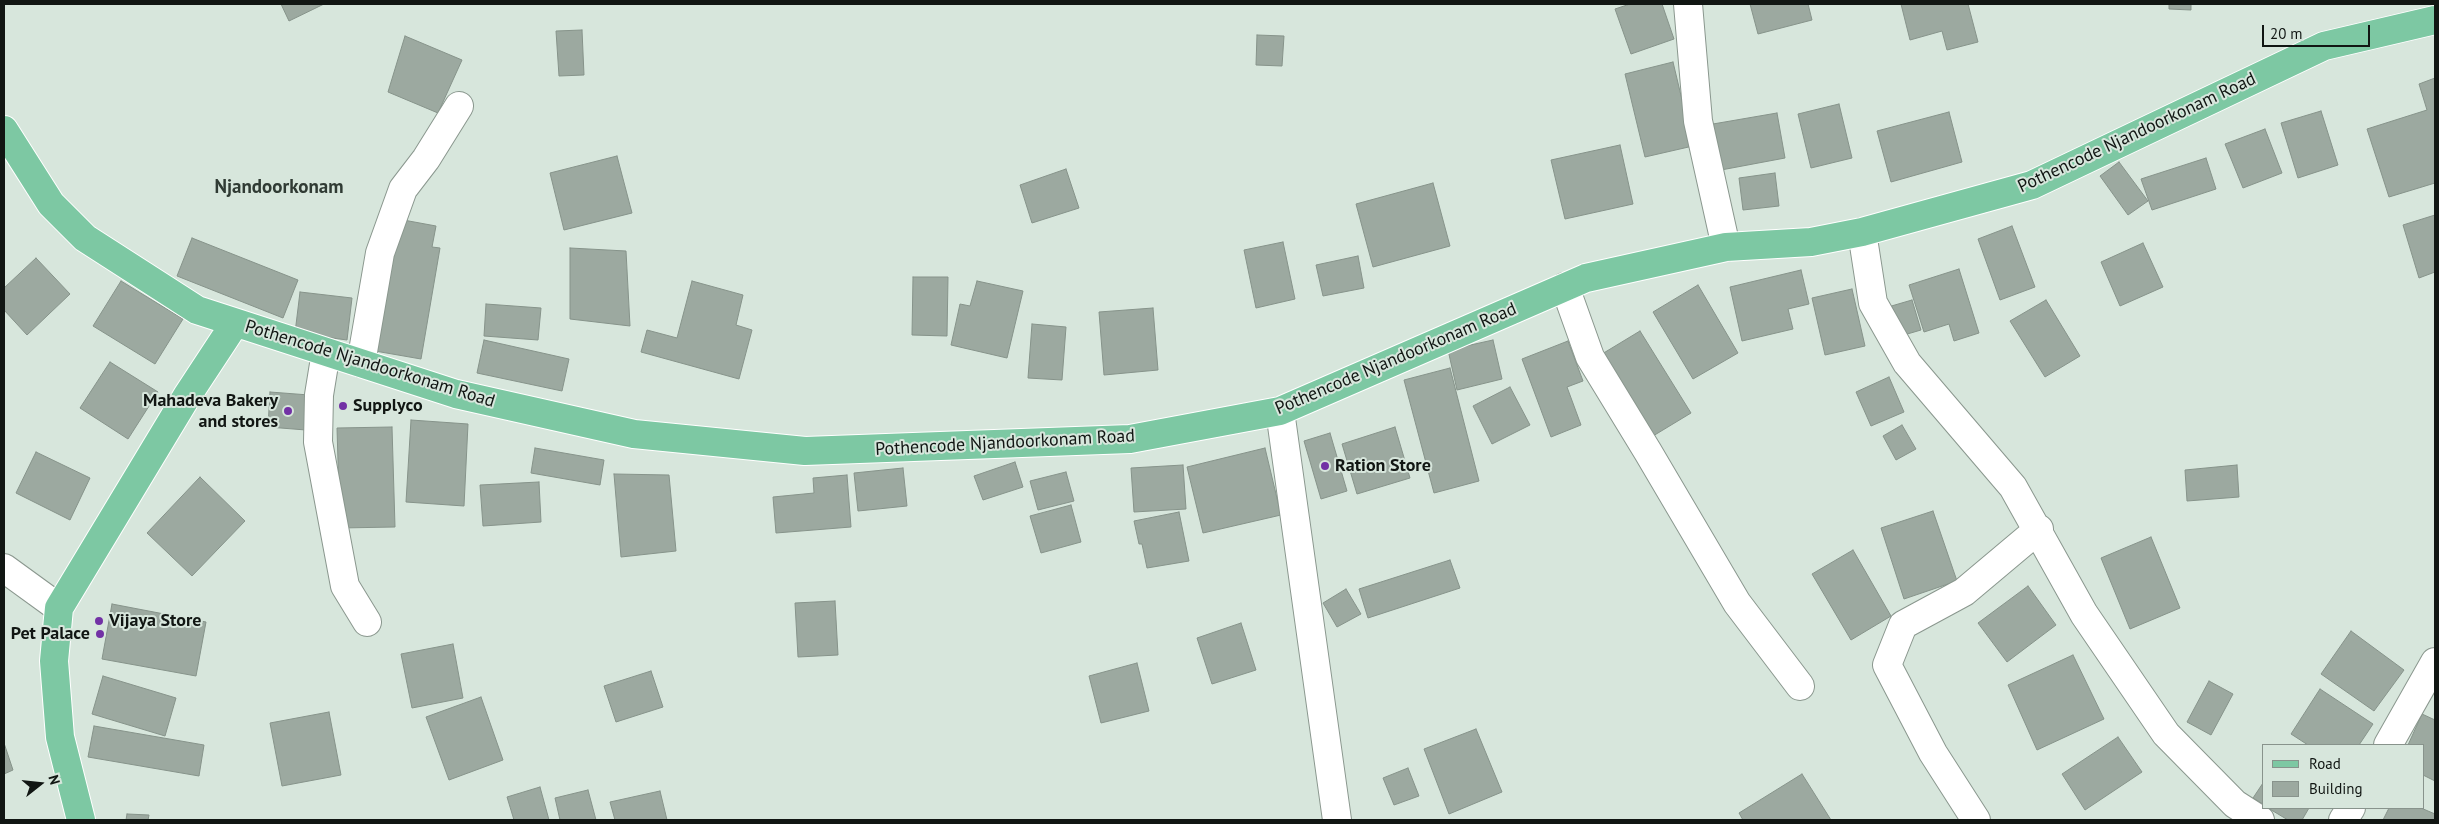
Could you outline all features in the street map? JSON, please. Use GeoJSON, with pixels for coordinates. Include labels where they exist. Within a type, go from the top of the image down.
{"type":"FeatureCollection","features":[{"type":"Feature","properties":{"kind":"main road","name":"Pothencode Njandoorkonam Road"},"geometry":{"type":"LineString","coordinates":[[4,130],[51,204],[85,238],[197,310],[456,394],[634,434],[805,451],[1130,439],[1280,411],[1586,278],[1726,247],[1811,242],[1862,232],[2032,185],[2324,46],[2435,20]]}},
{"type":"Feature","properties":{"kind":"main road"},"geometry":{"type":"LineString","coordinates":[[81,820],[60,737],[54,661],[59,608],[187,396],[235,323]]}},
{"type":"Feature","properties":{"kind":"street"},"geometry":{"type":"LineString","coordinates":[[1688,4],[1698,120],[1726,247]]}},
{"type":"Feature","properties":{"kind":"street"},"geometry":{"type":"LineString","coordinates":[[361,363],[380,254],[403,189],[426,158],[459,106]]}},
{"type":"Feature","properties":{"kind":"street"},"geometry":{"type":"LineString","coordinates":[[1862,232],[1873,303],[1907,363],[2014,487],[2084,614],[2166,734],[2235,804],[2260,820]]}},
{"type":"Feature","properties":{"kind":"street"},"geometry":{"type":"LineString","coordinates":[[1565,287],[1590,357],[1737,603],[1800,686]]}},
{"type":"Feature","properties":{"kind":"street"},"geometry":{"type":"LineString","coordinates":[[326,352],[319,395],[318,442],[345,586],[367,622]]}},
{"type":"Feature","properties":{"kind":"street"},"geometry":{"type":"LineString","coordinates":[[1280,411],[1337,820]]}},
{"type":"Feature","properties":{"kind":"street"},"geometry":{"type":"LineString","coordinates":[[1976,820],[1933,753],[1887,665],[1903,625],[1964,592],[2038,530]]}},
{"type":"Feature","properties":{"kind":"street"},"geometry":{"type":"LineString","coordinates":[[4,568],[59,608]]}},
{"type":"Feature","properties":{"kind":"street"},"geometry":{"type":"LineString","coordinates":[[2389,744],[2435,662]]}},
{"type":"Feature","properties":{"kind":"street"},"geometry":{"type":"LineString","coordinates":[[2343,820],[2350,809]]}},
{"type":"Feature","properties":{"kind":"building"},"geometry":{"type":"Polygon","coordinates":[[[281,4],[324,4],[289,21],[281,4]]]}},
{"type":"Feature","properties":{"kind":"building"},"geometry":{"type":"Polygon","coordinates":[[[1630,4],[1662,4],[1674,39],[1631,54],[1615,9],[1630,4]]]}},
{"type":"Feature","properties":{"kind":"building"},"geometry":{"type":"Polygon","coordinates":[[[1750,4],[1808,4],[1812,20],[1758,34],[1750,4]]]}},
{"type":"Feature","properties":{"kind":"building"},"geometry":{"type":"Polygon","coordinates":[[[1901,4],[1968,4],[1978,42],[1947,50],[1942,31],[1910,40],[1901,4]]]}},
{"type":"Feature","properties":{"kind":"building"},"geometry":{"type":"Polygon","coordinates":[[[2169,4],[2191,4],[2191,10],[2169,9],[2169,4]]]}},
{"type":"Feature","properties":{"kind":"building"},"geometry":{"type":"Polygon","coordinates":[[[582,30],[584,75],[559,76],[556,31],[582,30]]]}},
{"type":"Feature","properties":{"kind":"building"},"geometry":{"type":"Polygon","coordinates":[[[1257,35],[1284,36],[1282,66],[1256,65],[1257,35]]]}},
{"type":"Feature","properties":{"kind":"building"},"geometry":{"type":"Polygon","coordinates":[[[405,36],[462,60],[438,113],[388,92],[405,36]]]}},
{"type":"Feature","properties":{"kind":"building"},"geometry":{"type":"Polygon","coordinates":[[[1673,62],[1693,146],[1645,157],[1625,74],[1673,62]]]}},
{"type":"Feature","properties":{"kind":"building"},"geometry":{"type":"Polygon","coordinates":[[[2435,78],[2435,183],[2389,197],[2367,129],[2427,110],[2419,84],[2435,78]]]}},
{"type":"Feature","properties":{"kind":"building"},"geometry":{"type":"Polygon","coordinates":[[[1839,104],[1852,158],[1811,168],[1798,114],[1839,104]]]}},
{"type":"Feature","properties":{"kind":"building"},"geometry":{"type":"Polygon","coordinates":[[[2321,111],[2338,165],[2298,178],[2281,123],[2321,111]]]}},
{"type":"Feature","properties":{"kind":"building"},"geometry":{"type":"Polygon","coordinates":[[[1949,112],[1962,162],[1891,182],[1877,131],[1949,112]]]}},
{"type":"Feature","properties":{"kind":"building"},"geometry":{"type":"Polygon","coordinates":[[[1777,113],[1785,158],[1721,170],[1713,124],[1777,113]]]}},
{"type":"Feature","properties":{"kind":"building"},"geometry":{"type":"Polygon","coordinates":[[[2265,129],[2282,173],[2243,188],[2225,144],[2265,129]]]}},
{"type":"Feature","properties":{"kind":"building"},"geometry":{"type":"Polygon","coordinates":[[[1620,145],[1633,204],[1565,219],[1551,160],[1620,145]]]}},
{"type":"Feature","properties":{"kind":"building"},"geometry":{"type":"Polygon","coordinates":[[[617,156],[632,213],[564,230],[550,173],[617,156]]]}},
{"type":"Feature","properties":{"kind":"building"},"geometry":{"type":"Polygon","coordinates":[[[2206,158],[2216,189],[2152,210],[2141,179],[2206,158]]]}},
{"type":"Feature","properties":{"kind":"building"},"geometry":{"type":"Polygon","coordinates":[[[2119,162],[2148,201],[2128,215],[2100,176],[2119,162]]]}},
{"type":"Feature","properties":{"kind":"building"},"geometry":{"type":"Polygon","coordinates":[[[1066,169],[1079,208],[1032,223],[1020,185],[1066,169]]]}},
{"type":"Feature","properties":{"kind":"building"},"geometry":{"type":"Polygon","coordinates":[[[1775,173],[1779,206],[1743,210],[1739,178],[1775,173]]]}},
{"type":"Feature","properties":{"kind":"building"},"geometry":{"type":"Polygon","coordinates":[[[1433,183],[1450,246],[1373,267],[1356,204],[1433,183]]]}},
{"type":"Feature","properties":{"kind":"building"},"geometry":{"type":"Polygon","coordinates":[[[2435,215],[2435,272],[2419,278],[2403,225],[2435,215]]]}},
{"type":"Feature","properties":{"kind":"building"},"geometry":{"type":"Polygon","coordinates":[[[398,219],[436,226],[432,247],[440,248],[421,359],[375,351],[398,219]]]}},
{"type":"Feature","properties":{"kind":"building"},"geometry":{"type":"Polygon","coordinates":[[[2012,226],[2035,287],[2000,300],[1978,239],[2012,226]]]}},
{"type":"Feature","properties":{"kind":"building"},"geometry":{"type":"Polygon","coordinates":[[[192,238],[298,280],[283,318],[177,276],[192,238]]]}},
{"type":"Feature","properties":{"kind":"building"},"geometry":{"type":"Polygon","coordinates":[[[1283,242],[1295,299],[1256,308],[1244,250],[1283,242]]]}},
{"type":"Feature","properties":{"kind":"building"},"geometry":{"type":"Polygon","coordinates":[[[2143,243],[2163,287],[2120,306],[2101,262],[2143,243]]]}},
{"type":"Feature","properties":{"kind":"building"},"geometry":{"type":"Polygon","coordinates":[[[570,248],[626,251],[630,326],[570,319],[570,248]]]}},
{"type":"Feature","properties":{"kind":"building"},"geometry":{"type":"Polygon","coordinates":[[[1358,256],[1364,288],[1323,296],[1316,265],[1358,256]]]}},
{"type":"Feature","properties":{"kind":"building"},"geometry":{"type":"Polygon","coordinates":[[[36,258],[70,294],[27,335],[4,310],[4,288],[36,258]]]}},
{"type":"Feature","properties":{"kind":"building"},"geometry":{"type":"Polygon","coordinates":[[[1959,269],[1979,333],[1954,341],[1949,324],[1924,332],[1909,285],[1959,269]]]}},
{"type":"Feature","properties":{"kind":"building"},"geometry":{"type":"Polygon","coordinates":[[[1801,270],[1809,304],[1788,309],[1793,329],[1742,341],[1730,287],[1801,270]]]}},
{"type":"Feature","properties":{"kind":"building"},"geometry":{"type":"Polygon","coordinates":[[[913,277],[948,277],[947,336],[912,335],[913,277]]]}},
{"type":"Feature","properties":{"kind":"building"},"geometry":{"type":"Polygon","coordinates":[[[121,281],[183,319],[155,364],[93,326],[121,281]]]}},
{"type":"Feature","properties":{"kind":"building"},"geometry":{"type":"Polygon","coordinates":[[[692,281],[743,295],[736,325],[752,330],[739,379],[641,352],[647,330],[677,338],[692,281]]]}},
{"type":"Feature","properties":{"kind":"building"},"geometry":{"type":"Polygon","coordinates":[[[977,281],[1023,291],[1007,358],[951,345],[960,304],[970,306],[977,281]]]}},
{"type":"Feature","properties":{"kind":"building"},"geometry":{"type":"Polygon","coordinates":[[[1698,285],[1738,353],[1693,379],[1653,312],[1698,285]]]}},
{"type":"Feature","properties":{"kind":"building"},"geometry":{"type":"Polygon","coordinates":[[[1852,289],[1865,346],[1825,355],[1812,298],[1852,289]]]}},
{"type":"Feature","properties":{"kind":"building"},"geometry":{"type":"Polygon","coordinates":[[[300,292],[352,298],[347,340],[295,333],[300,292]]]}},
{"type":"Feature","properties":{"kind":"building"},"geometry":{"type":"Polygon","coordinates":[[[1912,300],[1921,330],[1897,337],[1888,307],[1912,300]]]}},
{"type":"Feature","properties":{"kind":"building"},"geometry":{"type":"Polygon","coordinates":[[[2046,300],[2080,356],[2045,377],[2010,321],[2046,300]]]}},
{"type":"Feature","properties":{"kind":"building"},"geometry":{"type":"Polygon","coordinates":[[[486,304],[541,308],[538,340],[484,336],[486,304]]]}},
{"type":"Feature","properties":{"kind":"building"},"geometry":{"type":"Polygon","coordinates":[[[1153,308],[1158,370],[1104,375],[1099,312],[1153,308]]]}},
{"type":"Feature","properties":{"kind":"building"},"geometry":{"type":"Polygon","coordinates":[[[1032,324],[1066,327],[1062,380],[1028,378],[1032,324]]]}},
{"type":"Feature","properties":{"kind":"building"},"geometry":{"type":"Polygon","coordinates":[[[1640,331],[1691,413],[1653,436],[1602,354],[1640,331]]]}},
{"type":"Feature","properties":{"kind":"building"},"geometry":{"type":"Polygon","coordinates":[[[484,340],[569,359],[562,391],[477,373],[484,340]]]}},
{"type":"Feature","properties":{"kind":"building"},"geometry":{"type":"Polygon","coordinates":[[[1493,340],[1502,379],[1457,390],[1448,350],[1493,340]]]}},
{"type":"Feature","properties":{"kind":"building"},"geometry":{"type":"Polygon","coordinates":[[[1568,341],[1583,381],[1567,387],[1581,425],[1551,437],[1522,359],[1568,341]]]}},
{"type":"Feature","properties":{"kind":"building"},"geometry":{"type":"Polygon","coordinates":[[[110,362],[158,392],[128,439],[80,408],[110,362]]]}},
{"type":"Feature","properties":{"kind":"building"},"geometry":{"type":"Polygon","coordinates":[[[1450,368],[1479,481],[1434,493],[1404,380],[1450,368]]]}},
{"type":"Feature","properties":{"kind":"building"},"geometry":{"type":"Polygon","coordinates":[[[1889,377],[1904,412],[1871,426],[1856,392],[1889,377]]]}},
{"type":"Feature","properties":{"kind":"building"},"geometry":{"type":"Polygon","coordinates":[[[1510,387],[1530,425],[1492,444],[1473,406],[1510,387]]]}},
{"type":"Feature","properties":{"kind":"building","name":"Mahadeva Bakery and stores"},"geometry":{"type":"Polygon","coordinates":[[[270,392],[309,395],[306,430],[268,427],[270,392]]]}},
{"type":"Feature","properties":{"kind":"building"},"geometry":{"type":"Polygon","coordinates":[[[411,420],[468,424],[464,506],[406,502],[411,420]]]}},
{"type":"Feature","properties":{"kind":"building"},"geometry":{"type":"Polygon","coordinates":[[[1902,425],[1916,449],[1896,460],[1883,436],[1902,425]]]}},
{"type":"Feature","properties":{"kind":"building"},"geometry":{"type":"Polygon","coordinates":[[[392,427],[395,527],[340,528],[337,428],[392,427]]]}},
{"type":"Feature","properties":{"kind":"building"},"geometry":{"type":"Polygon","coordinates":[[[1395,427],[1410,478],[1357,494],[1342,444],[1395,427]]]}},
{"type":"Feature","properties":{"kind":"building","name":"Ration Store"},"geometry":{"type":"Polygon","coordinates":[[[1330,433],[1347,491],[1321,499],[1304,441],[1330,433]]]}},
{"type":"Feature","properties":{"kind":"building"},"geometry":{"type":"Polygon","coordinates":[[[535,448],[604,460],[600,485],[531,473],[535,448]]]}},
{"type":"Feature","properties":{"kind":"building"},"geometry":{"type":"Polygon","coordinates":[[[1265,448],[1281,515],[1203,533],[1187,467],[1265,448]]]}},
{"type":"Feature","properties":{"kind":"building"},"geometry":{"type":"Polygon","coordinates":[[[36,452],[90,478],[70,520],[16,493],[36,452]]]}},
{"type":"Feature","properties":{"kind":"building"},"geometry":{"type":"Polygon","coordinates":[[[1015,462],[1023,487],[983,500],[974,476],[1015,462]]]}},
{"type":"Feature","properties":{"kind":"building"},"geometry":{"type":"Polygon","coordinates":[[[1183,465],[1186,509],[1134,512],[1131,468],[1183,465]]]}},
{"type":"Feature","properties":{"kind":"building"},"geometry":{"type":"Polygon","coordinates":[[[2237,465],[2239,497],[2187,501],[2185,470],[2237,465]]]}},
{"type":"Feature","properties":{"kind":"building"},"geometry":{"type":"Polygon","coordinates":[[[903,468],[907,506],[858,511],[854,473],[903,468]]]}},
{"type":"Feature","properties":{"kind":"building"},"geometry":{"type":"Polygon","coordinates":[[[1066,472],[1074,501],[1038,510],[1030,481],[1066,472]]]}},
{"type":"Feature","properties":{"kind":"building"},"geometry":{"type":"Polygon","coordinates":[[[614,474],[669,475],[676,551],[621,557],[614,474]]]}},
{"type":"Feature","properties":{"kind":"building"},"geometry":{"type":"Polygon","coordinates":[[[847,475],[851,527],[776,533],[773,497],[814,493],[813,478],[847,475]]]}},
{"type":"Feature","properties":{"kind":"building"},"geometry":{"type":"Polygon","coordinates":[[[200,477],[245,521],[192,576],[147,533],[200,477]]]}},
{"type":"Feature","properties":{"kind":"building"},"geometry":{"type":"Polygon","coordinates":[[[539,482],[541,522],[483,526],[480,485],[539,482]]]}},
{"type":"Feature","properties":{"kind":"building"},"geometry":{"type":"Polygon","coordinates":[[[1071,505],[1081,542],[1041,553],[1030,516],[1071,505]]]}},
{"type":"Feature","properties":{"kind":"building"},"geometry":{"type":"Polygon","coordinates":[[[1933,511],[1957,581],[1904,599],[1881,528],[1933,511]]]}},
{"type":"Feature","properties":{"kind":"building"},"geometry":{"type":"Polygon","coordinates":[[[1179,512],[1189,561],[1147,568],[1142,544],[1139,544],[1134,521],[1179,512]]]}},
{"type":"Feature","properties":{"kind":"building"},"geometry":{"type":"Polygon","coordinates":[[[2151,537],[2180,608],[2130,629],[2101,558],[2151,537]]]}},
{"type":"Feature","properties":{"kind":"building"},"geometry":{"type":"Polygon","coordinates":[[[1853,550],[1891,616],[1851,640],[1812,574],[1853,550]]]}},
{"type":"Feature","properties":{"kind":"building"},"geometry":{"type":"Polygon","coordinates":[[[1450,560],[1460,588],[1368,618],[1359,589],[1450,560]]]}},
{"type":"Feature","properties":{"kind":"building"},"geometry":{"type":"Polygon","coordinates":[[[2028,586],[2056,625],[2007,662],[1978,623],[2028,586]]]}},
{"type":"Feature","properties":{"kind":"building"},"geometry":{"type":"Polygon","coordinates":[[[1346,589],[1361,614],[1337,627],[1323,603],[1346,589]]]}},
{"type":"Feature","properties":{"kind":"building"},"geometry":{"type":"Polygon","coordinates":[[[835,601],[838,655],[798,657],[795,603],[835,601]]]}},
{"type":"Feature","properties":{"kind":"building"},"geometry":{"type":"Polygon","coordinates":[[[112,604],[206,622],[196,676],[102,659],[112,604]]]}},
{"type":"Feature","properties":{"kind":"building"},"geometry":{"type":"Polygon","coordinates":[[[1241,623],[1256,670],[1212,684],[1197,638],[1241,623]]]}},
{"type":"Feature","properties":{"kind":"building"},"geometry":{"type":"Polygon","coordinates":[[[2351,631],[2404,670],[2374,711],[2321,674],[2351,631]]]}},
{"type":"Feature","properties":{"kind":"building"},"geometry":{"type":"Polygon","coordinates":[[[453,644],[463,698],[412,708],[401,654],[453,644]]]}},
{"type":"Feature","properties":{"kind":"building"},"geometry":{"type":"Polygon","coordinates":[[[2073,655],[2104,719],[2037,750],[2008,685],[2073,655]]]}},
{"type":"Feature","properties":{"kind":"building"},"geometry":{"type":"Polygon","coordinates":[[[1137,663],[1149,711],[1101,723],[1089,676],[1137,663]]]}},
{"type":"Feature","properties":{"kind":"building"},"geometry":{"type":"Polygon","coordinates":[[[651,671],[663,707],[616,722],[604,686],[651,671]]]}},
{"type":"Feature","properties":{"kind":"building"},"geometry":{"type":"Polygon","coordinates":[[[103,676],[176,698],[165,736],[92,714],[103,676]]]}},
{"type":"Feature","properties":{"kind":"building"},"geometry":{"type":"Polygon","coordinates":[[[2209,681],[2233,694],[2211,735],[2187,722],[2209,681]]]}},
{"type":"Feature","properties":{"kind":"building"},"geometry":{"type":"Polygon","coordinates":[[[2320,689],[2373,724],[2360,744],[2306,744],[2291,734],[2320,689]]]}},
{"type":"Feature","properties":{"kind":"building"},"geometry":{"type":"Polygon","coordinates":[[[481,697],[503,760],[449,780],[426,717],[481,697]]]}},
{"type":"Feature","properties":{"kind":"building"},"geometry":{"type":"Polygon","coordinates":[[[329,712],[341,775],[282,786],[270,723],[329,712]]]}},
{"type":"Feature","properties":{"kind":"building"},"geometry":{"type":"Polygon","coordinates":[[[2422,714],[2435,720],[2435,781],[2424,776],[2424,744],[2408,744],[2422,714]]]}},
{"type":"Feature","properties":{"kind":"building"},"geometry":{"type":"Polygon","coordinates":[[[94,726],[204,745],[199,776],[88,757],[94,726]]]}},
{"type":"Feature","properties":{"kind":"building"},"geometry":{"type":"Polygon","coordinates":[[[1476,729],[1502,792],[1449,814],[1424,749],[1476,729]]]}},
{"type":"Feature","properties":{"kind":"building"},"geometry":{"type":"Polygon","coordinates":[[[2118,737],[2142,772],[2085,810],[2062,774],[2118,737]]]}},
{"type":"Feature","properties":{"kind":"building"},"geometry":{"type":"Polygon","coordinates":[[[4,743],[13,770],[4,774],[4,743]]]}},
{"type":"Feature","properties":{"kind":"building"},"geometry":{"type":"Polygon","coordinates":[[[1408,768],[1419,796],[1394,805],[1383,778],[1408,768]]]}},
{"type":"Feature","properties":{"kind":"building"},"geometry":{"type":"Polygon","coordinates":[[[1802,774],[1831,820],[1743,820],[1739,813],[1802,774]]]}},
{"type":"Feature","properties":{"kind":"building"},"geometry":{"type":"Polygon","coordinates":[[[2262,784],[2262,803],[2253,798],[2262,784]]]}},
{"type":"Feature","properties":{"kind":"building"},"geometry":{"type":"Polygon","coordinates":[[[540,787],[549,820],[514,820],[507,797],[540,787]]]}},
{"type":"Feature","properties":{"kind":"building"},"geometry":{"type":"Polygon","coordinates":[[[588,790],[596,820],[560,820],[555,798],[588,790]]]}},
{"type":"Feature","properties":{"kind":"building"},"geometry":{"type":"Polygon","coordinates":[[[660,791],[667,820],[615,820],[610,802],[660,791]]]}},
{"type":"Feature","properties":{"kind":"building"},"geometry":{"type":"Polygon","coordinates":[[[2270,809],[2308,809],[2302,820],[2288,820],[2270,809]]]}},
{"type":"Feature","properties":{"kind":"building"},"geometry":{"type":"Polygon","coordinates":[[[2388,809],[2423,809],[2435,814],[2435,820],[2383,820],[2388,809]]]}},
{"type":"Feature","properties":{"kind":"building"},"geometry":{"type":"Polygon","coordinates":[[[127,814],[149,815],[148,820],[126,820],[127,814]]]}},
{"type":"Feature","properties":{"kind":"place","name":"Supplyco"},"geometry":{"type":"Point","coordinates":[343,406]}},
{"type":"Feature","properties":{"kind":"place","name":"Mahadeva Bakery and stores"},"geometry":{"type":"Point","coordinates":[288,411]}},
{"type":"Feature","properties":{"kind":"place","name":"Ration Store"},"geometry":{"type":"Point","coordinates":[1325,466]}},
{"type":"Feature","properties":{"kind":"place","name":"Vijaya Store"},"geometry":{"type":"Point","coordinates":[99,621]}},
{"type":"Feature","properties":{"kind":"place","name":"Pet Palace"},"geometry":{"type":"Point","coordinates":[100,634]}},
{"type":"Feature","properties":{"kind":"district","name":"Njandoorkonam"},"geometry":{"type":"Point","coordinates":[279,188]}}]}
